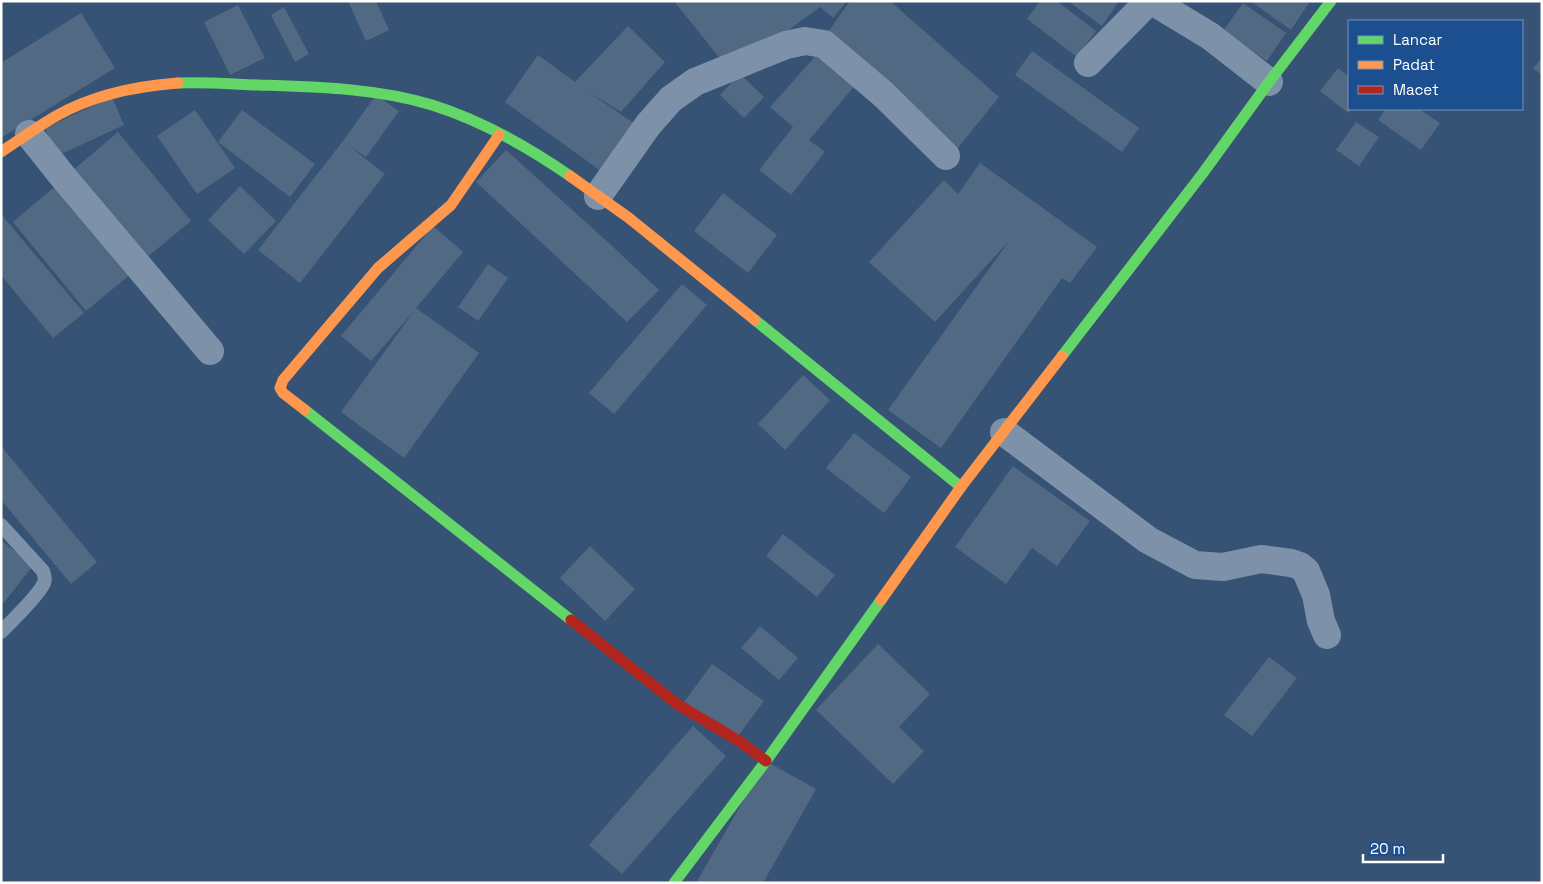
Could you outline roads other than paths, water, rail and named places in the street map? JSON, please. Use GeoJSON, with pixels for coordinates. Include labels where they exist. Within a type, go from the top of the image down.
{"type":"FeatureCollection","features":[{"type":"Feature","properties":{"kind":"street"},"geometry":{"type":"LineString","coordinates":[[1088,64],[1150,1],[1210,36],[1269,82]]}},
{"type":"Feature","properties":{"kind":"street"},"geometry":{"type":"LineString","coordinates":[[674,883],[766,761],[961,487],[1203,172],[1331,1]]}},
{"type":"Feature","properties":{"kind":"street"},"geometry":{"type":"LineString","coordinates":[[598,196],[648,126],[671,99],[696,82],[786,45],[805,41],[824,44],[883,94],[946,156]]}},
{"type":"Feature","properties":{"kind":"street"},"geometry":{"type":"LineString","coordinates":[[1,152],[58,114],[121,91],[178,83],[278,85],[373,92],[412,99],[453,113],[531,152],[598,196],[667,248],[961,487]]}},
{"type":"Feature","properties":{"kind":"street"},"geometry":{"type":"LineString","coordinates":[[29,134],[210,350]]}},
{"type":"Feature","properties":{"kind":"street"},"geometry":{"type":"LineString","coordinates":[[499,135],[451,205],[378,268],[283,380],[280,388],[282,393],[677,704],[739,741],[766,761]]}},
{"type":"Feature","properties":{"kind":"street"},"geometry":{"type":"LineString","coordinates":[[1004,432],[1148,540],[1195,565],[1223,567],[1261,559],[1300,566],[1306,572],[1316,595],[1326,635]]}},
{"type":"Feature","properties":{"kind":"lane"},"geometry":{"type":"LineString","coordinates":[[1,525],[43,571],[45,576],[44,582],[38,591],[1,632]]}}]}
